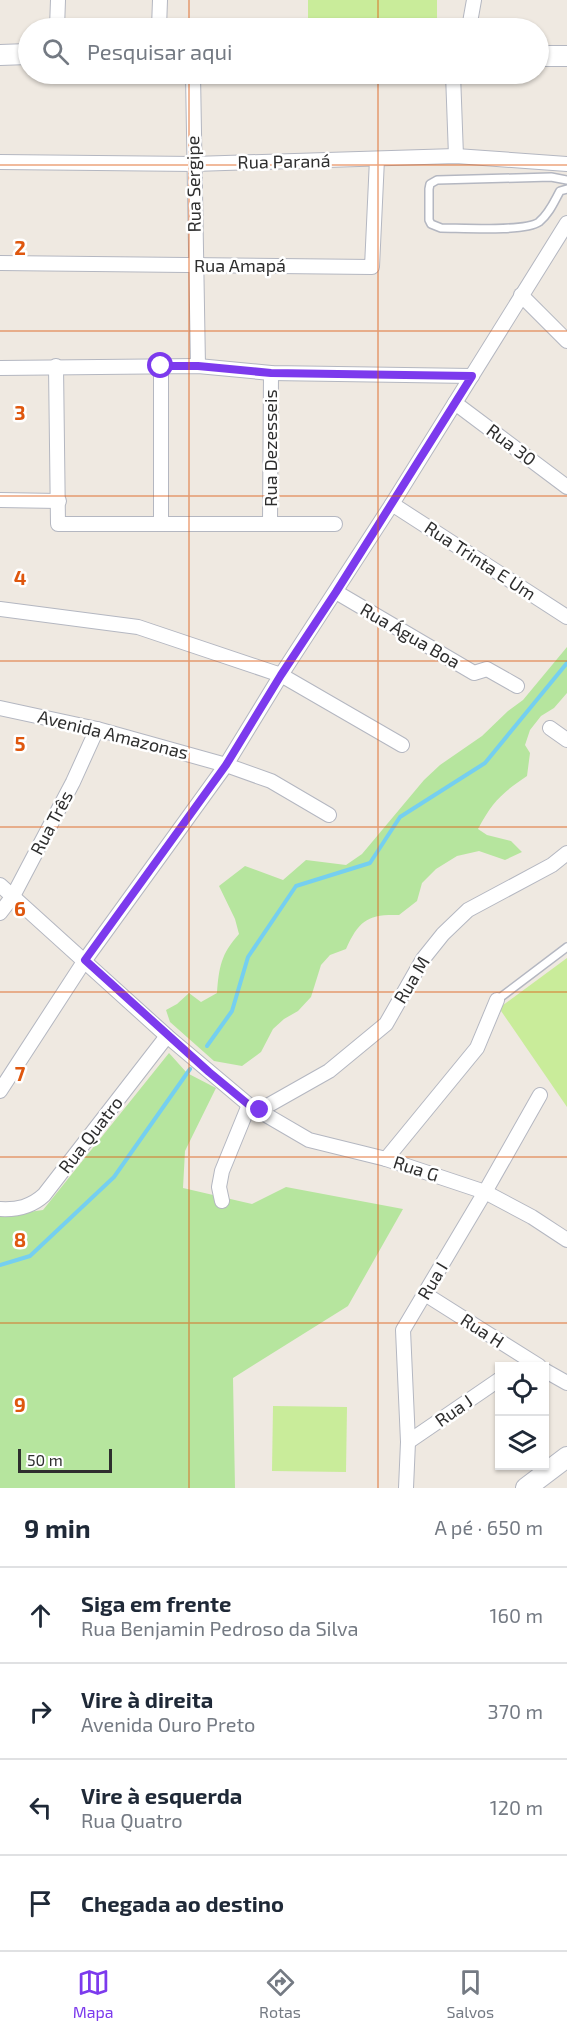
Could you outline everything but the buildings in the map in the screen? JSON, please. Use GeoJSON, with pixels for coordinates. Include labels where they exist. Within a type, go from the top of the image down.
{"type":"FeatureCollection","features":[{"type":"Feature","properties":{"kind":"main road"},"geometry":{"type":"LineString","coordinates":[[0,54],[18,54]]}},
{"type":"Feature","properties":{"kind":"main road"},"geometry":{"type":"LineString","coordinates":[[549,56],[567,56]]}},
{"type":"Feature","properties":{"kind":"main road"},"geometry":{"type":"LineString","coordinates":[[526,1488],[567,1457]]}},
{"type":"Feature","properties":{"kind":"street"},"geometry":{"type":"LineString","coordinates":[[57,18],[58,0]]}},
{"type":"Feature","properties":{"kind":"street"},"geometry":{"type":"LineString","coordinates":[[159,18],[160,0]]}},
{"type":"Feature","properties":{"kind":"street"},"geometry":{"type":"LineString","coordinates":[[471,18],[474,0]]}},
{"type":"Feature","properties":{"kind":"street","name":"Rua Sergipe"},"geometry":{"type":"LineString","coordinates":[[192,84],[198,366]]}},
{"type":"Feature","properties":{"kind":"street"},"geometry":{"type":"LineString","coordinates":[[453,84],[456,156]]}},
{"type":"Feature","properties":{"kind":"street","name":"Rua Paraná"},"geometry":{"type":"LineString","coordinates":[[0,162],[194,164],[456,156],[567,164]]}},
{"type":"Feature","properties":{"kind":"street","name":"Rua Amapá"},"geometry":{"type":"LineString","coordinates":[[0,263],[372,267],[377,159]]}},
{"type":"Feature","properties":{"kind":"street"},"geometry":{"type":"LineString","coordinates":[[0,1091],[85,960],[226,765],[567,223]]}},
{"type":"Feature","properties":{"kind":"street"},"geometry":{"type":"LineString","coordinates":[[521,296],[567,341]]}},
{"type":"Feature","properties":{"kind":"street"},"geometry":{"type":"LineString","coordinates":[[56,366],[58,524],[335,524]]}},
{"type":"Feature","properties":{"kind":"street"},"geometry":{"type":"LineString","coordinates":[[161,366],[161,524]]}},
{"type":"Feature","properties":{"kind":"street"},"geometry":{"type":"LineString","coordinates":[[0,368],[198,366],[271,373],[472,376]]}},
{"type":"Feature","properties":{"kind":"street","name":"Rua Dezesseis"},"geometry":{"type":"LineString","coordinates":[[270,524],[271,373]]}},
{"type":"Feature","properties":{"kind":"street","name":"Rua 30"},"geometry":{"type":"LineString","coordinates":[[455,403],[567,487]]}},
{"type":"Feature","properties":{"kind":"street"},"geometry":{"type":"LineString","coordinates":[[0,500],[59,501]]}},
{"type":"Feature","properties":{"kind":"street","name":"Rua Trinta E Um"},"geometry":{"type":"LineString","coordinates":[[392,504],[567,617]]}},
{"type":"Feature","properties":{"kind":"street","name":"Rua Água Boa"},"geometry":{"type":"LineString","coordinates":[[336,592],[474,673],[487,669],[517,687]]}},
{"type":"Feature","properties":{"kind":"street"},"geometry":{"type":"LineString","coordinates":[[0,609],[138,627],[281,675],[402,745]]}},
{"type":"Feature","properties":{"kind":"street","name":"Avenida Amazonas"},"geometry":{"type":"LineString","coordinates":[[0,708],[97,729],[226,765],[271,781],[329,815]]}},
{"type":"Feature","properties":{"kind":"street"},"geometry":{"type":"LineString","coordinates":[[550,728],[567,740]]}},
{"type":"Feature","properties":{"kind":"street","name":"Rua Três"},"geometry":{"type":"LineString","coordinates":[[0,913],[13,896],[73,782],[97,729]]}},
{"type":"Feature","properties":{"kind":"street","name":"Rua M"},"geometry":{"type":"LineString","coordinates":[[254,1107],[329,1071],[386,1024],[423,959],[443,934],[468,910],[552,865],[567,853]]}},
{"type":"Feature","properties":{"kind":"street"},"geometry":{"type":"LineString","coordinates":[[0,885],[167,1036],[254,1107],[222,1171],[219,1187],[222,1201]]}},
{"type":"Feature","properties":{"kind":"street"},"geometry":{"type":"LineString","coordinates":[[386,1159],[477,1048],[497,1000]]}},
{"type":"Feature","properties":{"kind":"street","name":"Rua Quatro"},"geometry":{"type":"LineString","coordinates":[[0,1209],[24,1207],[35,1203],[45,1195],[167,1036]]}},
{"type":"Feature","properties":{"kind":"street","name":"Rua I"},"geometry":{"type":"LineString","coordinates":[[406,1488],[408,1442],[403,1330],[540,1095]]}},
{"type":"Feature","properties":{"kind":"street","name":"Rua G"},"geometry":{"type":"LineString","coordinates":[[254,1107],[309,1140],[386,1159],[485,1192],[532,1217],[567,1240]]}},
{"type":"Feature","properties":{"kind":"street","name":"Rua H"},"geometry":{"type":"LineString","coordinates":[[425,1294],[525,1362]]}},
{"type":"Feature","properties":{"kind":"street"},"geometry":{"type":"LineString","coordinates":[[549,1373],[567,1383]]}},
{"type":"Feature","properties":{"kind":"street","name":"Rua J"},"geometry":{"type":"LineString","coordinates":[[408,1442],[495,1382]]}},
{"type":"Feature","properties":{"kind":"lane"},"geometry":{"type":"LineString","coordinates":[[567,180],[551,177],[437,180],[430,184],[429,220],[431,224],[441,228],[525,228],[540,221],[549,211],[560,191],[567,189]]}},
{"type":"Feature","properties":{"kind":"lane"},"geometry":{"type":"LineString","coordinates":[[497,1000],[567,947]]}},
{"type":"Feature","properties":{"kind":"green space"},"geometry":{"type":"Polygon","coordinates":[[[308,0],[437,0],[437,18],[308,18],[308,0]]]}},
{"type":"Feature","properties":{"kind":"green space"},"geometry":{"type":"Polygon","coordinates":[[[567,647],[567,693],[554,708],[541,716],[530,730],[525,745],[530,753],[527,776],[499,798],[488,811],[478,829],[487,835],[511,841],[522,852],[505,860],[479,851],[457,856],[436,869],[422,883],[417,901],[399,915],[379,916],[360,925],[346,949],[330,955],[321,965],[311,997],[298,1011],[273,1029],[261,1052],[242,1066],[214,1061],[170,1022],[166,1010],[189,993],[201,1002],[217,993],[222,961],[228,948],[239,934],[235,919],[219,886],[245,866],[283,880],[306,860],[346,865],[362,854],[424,780],[440,765],[482,736],[523,700],[567,647]]]}},
{"type":"Feature","properties":{"kind":"green space"},"geometry":{"type":"Polygon","coordinates":[[[567,958],[567,1107],[499,1008],[567,958]]]}},
{"type":"Feature","properties":{"kind":"green space"},"geometry":{"type":"Polygon","coordinates":[[[169,1053],[187,1073],[216,1088],[185,1151],[183,1188],[252,1204],[286,1187],[403,1209],[348,1306],[233,1378],[235,1488],[0,1488],[0,1216],[43,1210],[169,1053]]]}},
{"type":"Feature","properties":{"kind":"green space"},"geometry":{"type":"Polygon","coordinates":[[[273,1406],[347,1407],[346,1472],[272,1471],[273,1406]]]}},
{"type":"Feature","properties":{"kind":"waterway"},"geometry":{"type":"LineString","coordinates":[[207,1046],[232,1011],[248,957],[296,886],[370,863],[400,817],[485,763],[567,663]]}},
{"type":"Feature","properties":{"kind":"waterway"},"geometry":{"type":"LineString","coordinates":[[0,1265],[30,1256],[114,1177],[190,1069]]}},
{"type":"Feature","properties":{"kind":"route"},"geometry":{"type":"LineString","coordinates":[[161,366],[198,366],[271,373],[472,376],[226,765],[85,960],[167,1036],[249,1105],[260,1110]]}}]}
